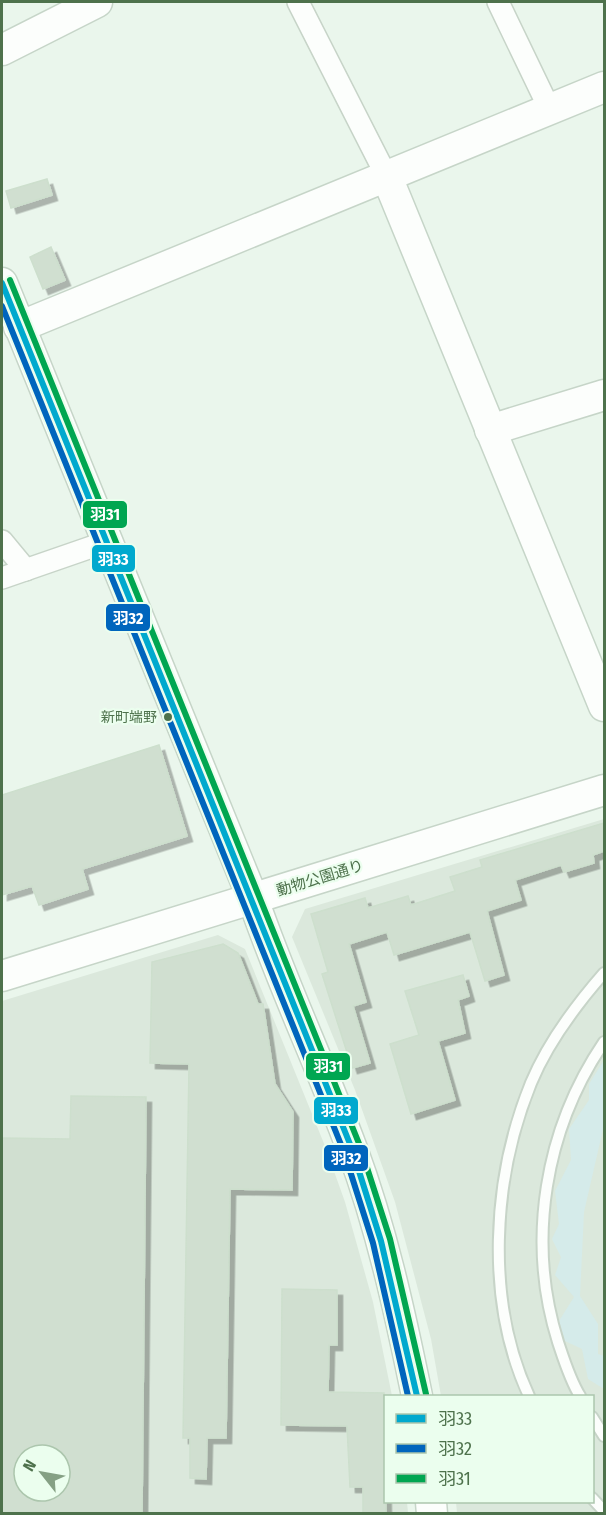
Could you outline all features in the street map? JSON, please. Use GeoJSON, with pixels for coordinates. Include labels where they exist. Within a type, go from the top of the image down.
{"type":"FeatureCollection","features":[{"type":"Feature","properties":{"kind":"street"},"geometry":{"type":"LineString","coordinates":[[2,50],[97,2]]}},
{"type":"Feature","properties":{"kind":"street"},"geometry":{"type":"LineString","coordinates":[[298,2],[387,177],[604,706]]}},
{"type":"Feature","properties":{"kind":"street"},"geometry":{"type":"LineString","coordinates":[[498,2],[550,110]]}},
{"type":"Feature","properties":{"kind":"street"},"geometry":{"type":"LineString","coordinates":[[19,327],[604,87]]}},
{"type":"Feature","properties":{"kind":"street"},"geometry":{"type":"LineString","coordinates":[[2,284],[253,899],[268,942],[352,1150],[369,1200],[400,1313],[417,1395]]}},
{"type":"Feature","properties":{"kind":"street"},"geometry":{"type":"LineString","coordinates":[[490,430],[604,395]]}},
{"type":"Feature","properties":{"kind":"street"},"geometry":{"type":"LineString","coordinates":[[2,541],[26,570]]}},
{"type":"Feature","properties":{"kind":"street"},"geometry":{"type":"LineString","coordinates":[[2,578],[106,542]]}},
{"type":"Feature","properties":{"kind":"street","name":"動物公園通り"},"geometry":{"type":"LineString","coordinates":[[2,976],[604,790]]}},
{"type":"Feature","properties":{"kind":"lane"},"geometry":{"type":"LineString","coordinates":[[530,1395],[510,1337],[499,1248],[503,1193],[509,1158],[531,1082],[558,1033],[583,997],[604,973]]}},
{"type":"Feature","properties":{"kind":"lane"},"geometry":{"type":"LineString","coordinates":[[580,1395],[564,1360],[550,1314],[545,1285],[543,1211],[558,1137],[573,1097],[604,1042]]}},
{"type":"Feature","properties":{"kind":"lane"},"geometry":{"type":"LineString","coordinates":[[594,1420],[604,1436]]}},
{"type":"Feature","properties":{"kind":"shaded area"},"geometry":{"type":"Polygon","coordinates":[[[604,819],[604,1513],[457,1513],[456,1503],[594,1503],[594,1395],[441,1395],[431,1339],[395,1202],[355,1090],[292,937],[305,909],[604,819]]]}},
{"type":"Feature","properties":{"kind":"shaded area"},"geometry":{"type":"Polygon","coordinates":[[[218,935],[245,949],[325,1146],[345,1202],[373,1302],[392,1395],[384,1395],[384,1503],[407,1503],[408,1513],[2,1514],[2,1001],[218,935]]]}},
{"type":"Feature","properties":{"kind":"shaded area"},"geometry":{"type":"Polygon","coordinates":[[[604,1060],[604,1125],[584,1212],[580,1296],[598,1324],[598,1354],[604,1356],[604,1389],[588,1379],[582,1349],[565,1341],[559,1321],[574,1297],[555,1275],[561,1257],[552,1239],[559,1224],[555,1191],[571,1160],[569,1129],[589,1100],[589,1084],[604,1060]]]}},
{"type":"Feature","properties":{"kind":"building"},"geometry":{"type":"Polygon","coordinates":[[[47,179],[52,195],[11,208],[6,191],[47,179]]]}},
{"type":"Feature","properties":{"kind":"building"},"geometry":{"type":"Polygon","coordinates":[[[51,247],[65,280],[43,289],[30,257],[51,247]]]}},
{"type":"Feature","properties":{"kind":"building"},"geometry":{"type":"Polygon","coordinates":[[[159,745],[187,836],[82,869],[88,889],[39,905],[32,886],[2,895],[2,795],[159,745]]]}},
{"type":"Feature","properties":{"kind":"building"},"geometry":{"type":"Polygon","coordinates":[[[604,823],[604,851],[593,855],[594,863],[564,872],[561,865],[515,880],[521,900],[487,911],[504,975],[485,981],[470,932],[394,955],[387,932],[349,944],[366,1002],[353,1006],[370,1063],[352,1068],[322,974],[328,972],[311,914],[365,898],[368,908],[408,896],[411,905],[455,891],[450,877],[482,867],[480,860],[604,823]]]}},
{"type":"Feature","properties":{"kind":"building"},"geometry":{"type":"Polygon","coordinates":[[[223,944],[238,953],[258,1004],[263,1004],[275,1084],[293,1112],[292,1190],[230,1189],[226,1438],[207,1438],[206,1479],[190,1478],[190,1438],[183,1438],[189,1064],[150,1063],[152,962],[223,944]]]}},
{"type":"Feature","properties":{"kind":"building"},"geometry":{"type":"Polygon","coordinates":[[[463,975],[469,996],[458,1000],[465,1033],[438,1041],[455,1100],[411,1114],[390,1044],[419,1035],[405,991],[463,975]]]}},
{"type":"Feature","properties":{"kind":"building"},"geometry":{"type":"Polygon","coordinates":[[[71,1096],[146,1097],[142,1514],[2,1514],[2,1138],[70,1139],[71,1096]]]}},
{"type":"Feature","properties":{"kind":"building"},"geometry":{"type":"Polygon","coordinates":[[[282,1289],[337,1290],[337,1345],[329,1345],[328,1392],[384,1393],[384,1503],[386,1514],[363,1514],[363,1487],[350,1487],[347,1426],[281,1425],[282,1289]]]}},
{"type":"Feature","properties":{"kind":"transit line","name":"羽31"},"geometry":{"type":"LineString","coordinates":[[10,280],[360,1146],[390,1239],[426,1394]]}},
{"type":"Feature","properties":{"kind":"transit line","name":"羽33"},"geometry":{"type":"LineString","coordinates":[[2,283],[352,1149],[381,1241],[417,1395]]}},
{"type":"Feature","properties":{"kind":"transit line","name":"羽32"},"geometry":{"type":"LineString","coordinates":[[2,306],[344,1152],[373,1243],[408,1395]]}},
{"type":"Feature","properties":{"kind":"place","name":"新町端野"},"geometry":{"type":"Point","coordinates":[168,717]}}]}
